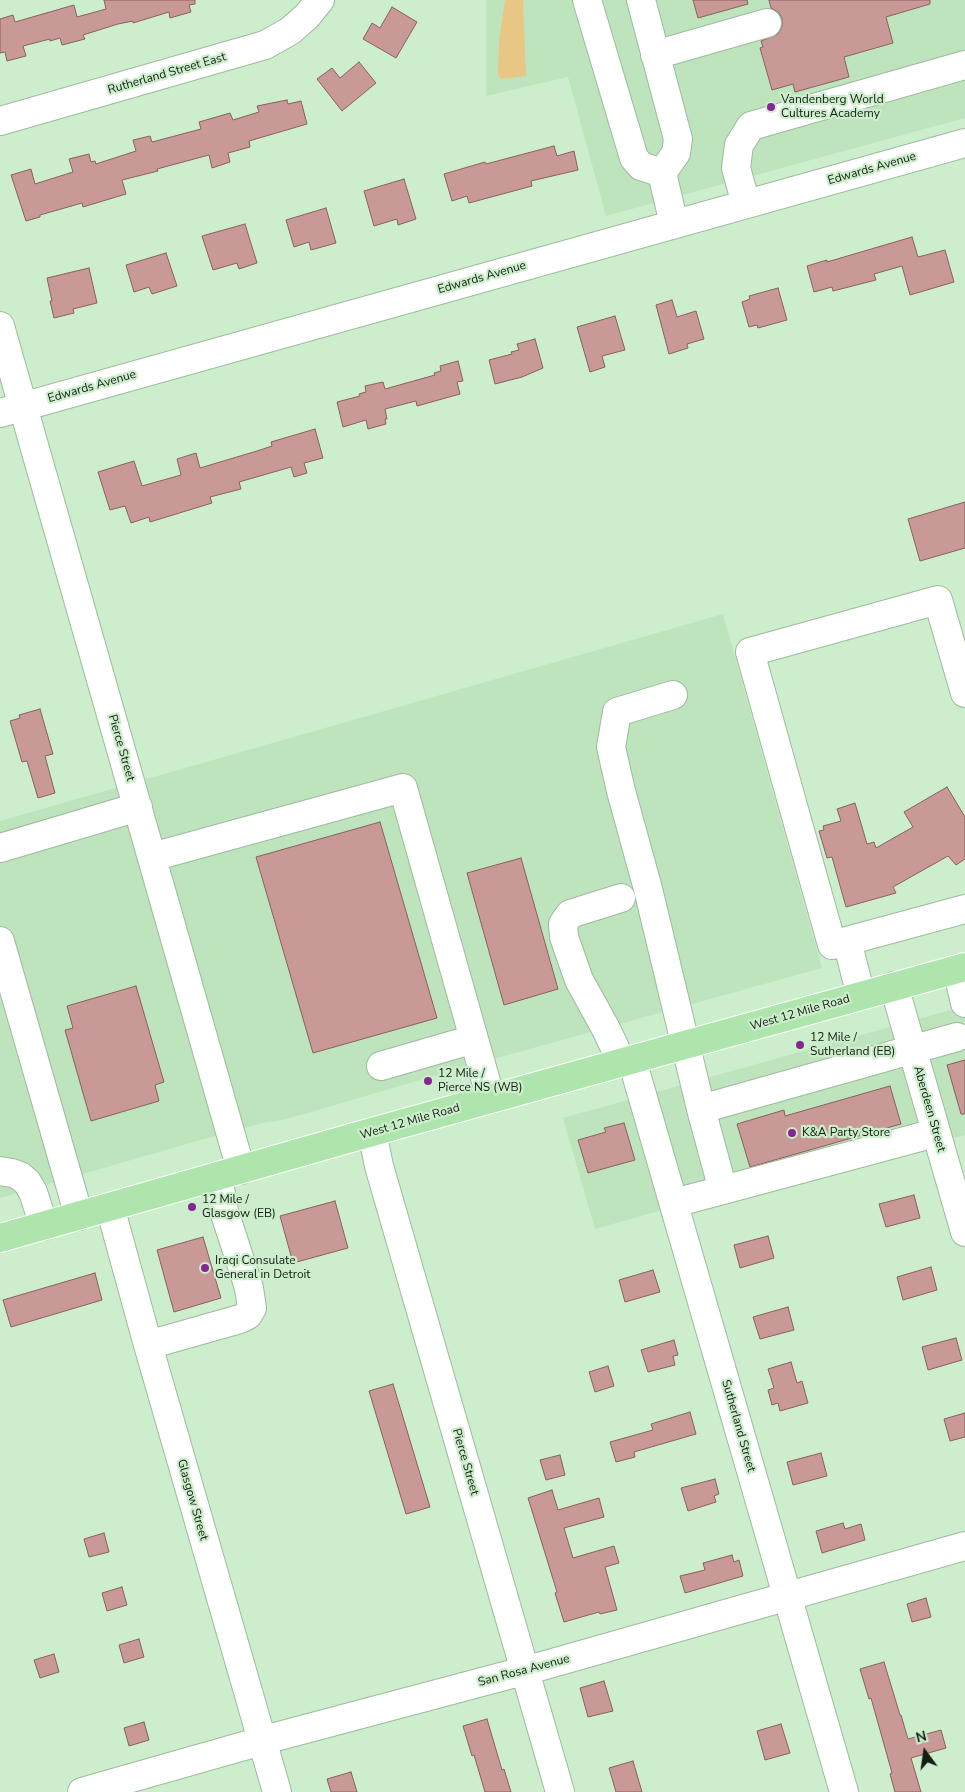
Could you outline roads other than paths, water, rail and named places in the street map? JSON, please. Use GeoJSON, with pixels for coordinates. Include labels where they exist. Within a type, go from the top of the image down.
{"type":"FeatureCollection","features":[{"type":"Feature","properties":{"kind":"main road","name":"West 12 Mile Road"},"geometry":{"type":"LineString","coordinates":[[0,1238],[961,968]]}},
{"type":"Feature","properties":{"kind":"street","name":"Rutherland Street East"},"geometry":{"type":"LineString","coordinates":[[0,121],[265,45],[290,31],[307,16],[320,0]]}},
{"type":"Feature","properties":{"kind":"street"},"geometry":{"type":"LineString","coordinates":[[587,0],[634,158],[641,166],[662,173]]}},
{"type":"Feature","properties":{"kind":"street"},"geometry":{"type":"LineString","coordinates":[[641,0],[678,139],[676,153],[662,173],[674,224]]}},
{"type":"Feature","properties":{"kind":"street"},"geometry":{"type":"LineString","coordinates":[[656,54],[767,23]]}},
{"type":"Feature","properties":{"kind":"street"},"geometry":{"type":"LineString","coordinates":[[746,204],[736,168],[739,145],[751,126],[965,65]]}},
{"type":"Feature","properties":{"kind":"street","name":"Edwards Avenue"},"geometry":{"type":"LineString","coordinates":[[11,410],[965,143]]}},
{"type":"Feature","properties":{"kind":"street","name":"Pierce Street"},"geometry":{"type":"LineString","coordinates":[[0,326],[11,410],[138,807],[152,857],[230,1173],[224,1211],[249,1288],[252,1308],[248,1315],[240,1319],[148,1345]]}},
{"type":"Feature","properties":{"kind":"street"},"geometry":{"type":"LineString","coordinates":[[965,693],[961,661],[938,600],[750,652],[832,945],[965,909]]}},
{"type":"Feature","properties":{"kind":"street"},"geometry":{"type":"LineString","coordinates":[[673,695],[617,712],[611,747],[648,889],[693,1079],[723,1190]]}},
{"type":"Feature","properties":{"kind":"street"},"geometry":{"type":"LineString","coordinates":[[152,857],[403,788],[491,1099]]}},
{"type":"Feature","properties":{"kind":"street"},"geometry":{"type":"LineString","coordinates":[[0,848],[138,807]]}},
{"type":"Feature","properties":{"kind":"street","name":"Sutherland Street"},"geometry":{"type":"LineString","coordinates":[[621,898],[570,914],[563,924],[564,937],[579,980],[606,1030],[627,1061],[674,1203],[844,1792]]}},
{"type":"Feature","properties":{"kind":"street"},"geometry":{"type":"LineString","coordinates":[[0,941],[79,1216]]}},
{"type":"Feature","properties":{"kind":"street"},"geometry":{"type":"LineString","coordinates":[[847,941],[861,996]]}},
{"type":"Feature","properties":{"kind":"street"},"geometry":{"type":"LineString","coordinates":[[961,968],[965,1003]]}},
{"type":"Feature","properties":{"kind":"street","name":"Aberdeen Street"},"geometry":{"type":"LineString","coordinates":[[894,986],[965,1232]]}},
{"type":"Feature","properties":{"kind":"street"},"geometry":{"type":"LineString","coordinates":[[701,1109],[957,1037]]}},
{"type":"Feature","properties":{"kind":"street"},"geometry":{"type":"LineString","coordinates":[[381,1066],[474,1039]]}},
{"type":"Feature","properties":{"kind":"street","name":"Pierce Street"},"geometry":{"type":"LineString","coordinates":[[372,1132],[380,1166],[560,1792]]}},
{"type":"Feature","properties":{"kind":"street"},"geometry":{"type":"LineString","coordinates":[[674,1203],[935,1132]]}},
{"type":"Feature","properties":{"kind":"street"},"geometry":{"type":"LineString","coordinates":[[0,1171],[20,1176],[28,1182],[44,1226]]}},
{"type":"Feature","properties":{"kind":"street","name":"Glasgow Street"},"geometry":{"type":"LineString","coordinates":[[110,1207],[277,1792]]}},
{"type":"Feature","properties":{"kind":"street","name":"San Rosa Avenue"},"geometry":{"type":"LineString","coordinates":[[82,1792],[262,1741],[525,1671],[965,1546]]}},
{"type":"Feature","properties":{"kind":"place","name":"Vandenberg World Cultures Academy"},"geometry":{"type":"Point","coordinates":[771,107]}},
{"type":"Feature","properties":{"kind":"place","name":"12 Mile / Sutherland (EB)"},"geometry":{"type":"Point","coordinates":[800,1045]}},
{"type":"Feature","properties":{"kind":"place","name":"12 Mile / Pierce NS (WB)"},"geometry":{"type":"Point","coordinates":[428,1081]}},
{"type":"Feature","properties":{"kind":"place","name":"K&A Party Store"},"geometry":{"type":"Point","coordinates":[792,1133]}},
{"type":"Feature","properties":{"kind":"place","name":"12 Mile / Glasgow (EB)"},"geometry":{"type":"Point","coordinates":[192,1207]}},
{"type":"Feature","properties":{"kind":"place","name":"Iraqi Consulate General in Detroit"},"geometry":{"type":"Point","coordinates":[205,1268]}}]}
